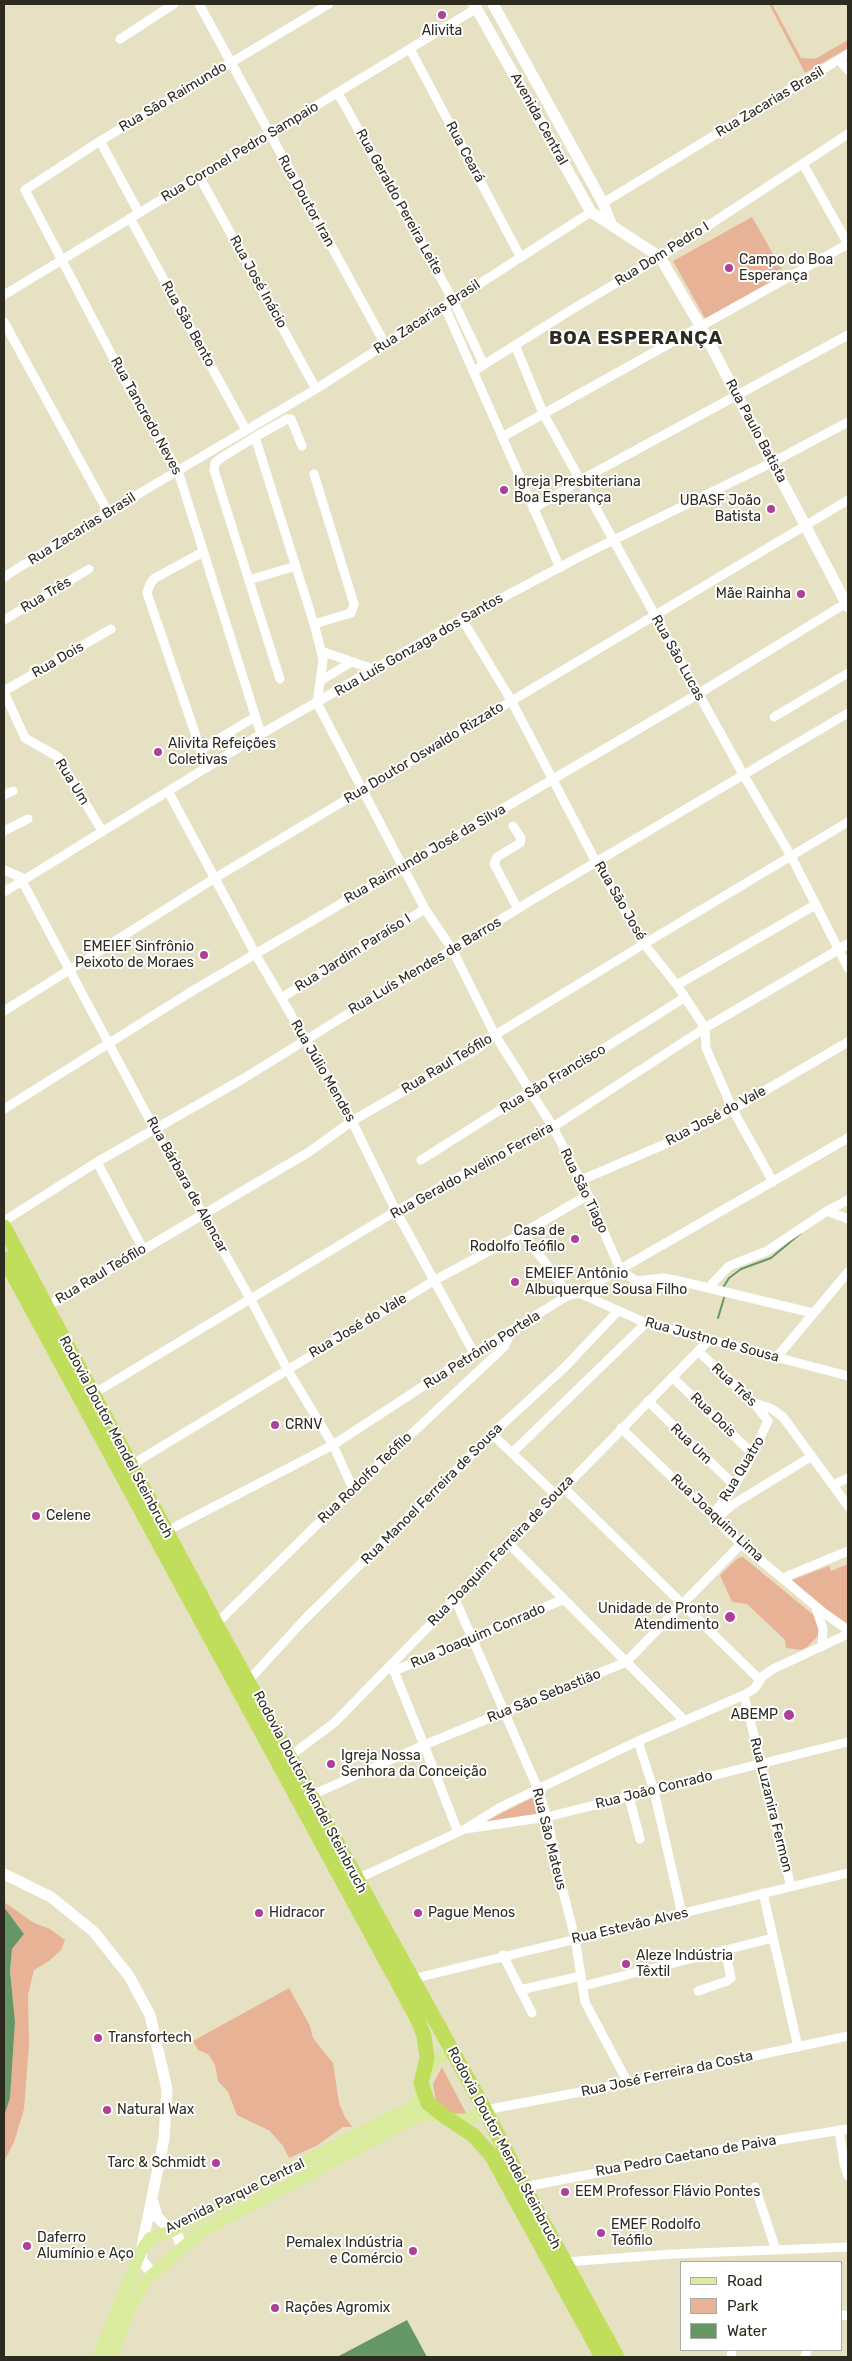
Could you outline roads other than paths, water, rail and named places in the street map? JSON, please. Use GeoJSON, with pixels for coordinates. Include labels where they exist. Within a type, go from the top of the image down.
{"type":"FeatureCollection","features":[{"type":"Feature","properties":{"kind":"highway","name":"Rodovia Doutor Mendel Steinbruch"},"geometry":{"type":"LineString","coordinates":[[4,1227],[216,1624],[249,1680],[485,2110],[524,2187],[617,2357]]}},
{"type":"Feature","properties":{"kind":"highway","name":"Rodovia Doutor Mendel Steinbruch"},"geometry":{"type":"LineString","coordinates":[[4,1258],[418,2020],[424,2036],[427,2058],[421,2083],[428,2103],[473,2135],[491,2155],[602,2357]]}},
{"type":"Feature","properties":{"kind":"main road","name":"Avenida Parque Central"},"geometry":{"type":"LineString","coordinates":[[98,2357],[141,2251],[150,2238],[172,2230],[414,2105],[420,2097],[421,2083],[433,2062],[445,2054],[454,2054]]}},
{"type":"Feature","properties":{"kind":"main road","name":"Avenida Parque Central"},"geometry":{"type":"LineString","coordinates":[[112,2357],[138,2291],[152,2273],[182,2246],[219,2221],[418,2116],[428,2114],[457,2120],[469,2119],[485,2110]]}},
{"type":"Feature","properties":{"kind":"street"},"geometry":{"type":"LineString","coordinates":[[120,39],[174,4]]}},
{"type":"Feature","properties":{"kind":"street","name":"Rua Doutor Iran"},"geometry":{"type":"LineString","coordinates":[[198,4],[385,344]]}},
{"type":"Feature","properties":{"kind":"street","name":"Rua São Raimundo"},"geometry":{"type":"LineString","coordinates":[[28,197],[25,190],[27,188],[100,141],[329,4]]}},
{"type":"Feature","properties":{"kind":"street","name":"Avenida Central"},"geometry":{"type":"LineString","coordinates":[[493,4],[603,203],[612,226]]}},
{"type":"Feature","properties":{"kind":"street","name":"Avenida Central"},"geometry":{"type":"LineString","coordinates":[[476,6],[591,212],[660,257]]}},
{"type":"Feature","properties":{"kind":"street","name":"Rua Coronel Pedro Sampaio"},"geometry":{"type":"LineString","coordinates":[[4,295],[338,93],[476,6]]}},
{"type":"Feature","properties":{"kind":"street","name":"Rua Ceará"},"geometry":{"type":"LineString","coordinates":[[410,48],[520,256]]}},
{"type":"Feature","properties":{"kind":"street","name":"Rua Zacarias Brasil"},"geometry":{"type":"LineString","coordinates":[[4,577],[108,512],[316,389],[603,203],[848,54]]}},
{"type":"Feature","properties":{"kind":"street"},"geometry":{"type":"LineString","coordinates":[[839,60],[848,70]]}},
{"type":"Feature","properties":{"kind":"street","name":"Rua Geraldo Pereira Leite"},"geometry":{"type":"LineString","coordinates":[[338,93],[453,300],[484,365]]}},
{"type":"Feature","properties":{"kind":"street","name":"Rua Dom Pedro I"},"geometry":{"type":"LineString","coordinates":[[474,371],[660,257],[848,134]]}},
{"type":"Feature","properties":{"kind":"street"},"geometry":{"type":"LineString","coordinates":[[100,141],[139,212]]}},
{"type":"Feature","properties":{"kind":"street"},"geometry":{"type":"LineString","coordinates":[[502,437],[848,244],[803,164]]}},
{"type":"Feature","properties":{"kind":"street","name":"Rua José Inácio"},"geometry":{"type":"LineString","coordinates":[[200,176],[316,389]]}},
{"type":"Feature","properties":{"kind":"street","name":"Rua Tancredo Neves"},"geometry":{"type":"LineString","coordinates":[[28,197],[129,388],[178,471],[261,734]]}},
{"type":"Feature","properties":{"kind":"street","name":"Rua São Bento"},"geometry":{"type":"LineString","coordinates":[[130,218],[246,430]]}},
{"type":"Feature","properties":{"kind":"street","name":"Rua Paulo Batista"},"geometry":{"type":"LineString","coordinates":[[660,257],[701,327],[848,604]]}},
{"type":"Feature","properties":{"kind":"street"},"geometry":{"type":"LineString","coordinates":[[444,306],[560,568]]}},
{"type":"Feature","properties":{"kind":"street"},"geometry":{"type":"LineString","coordinates":[[4,322],[108,512]]}},
{"type":"Feature","properties":{"kind":"street"},"geometry":{"type":"LineString","coordinates":[[533,509],[579,481],[848,335]]}},
{"type":"Feature","properties":{"kind":"street","name":"Rua São Lucas"},"geometry":{"type":"LineString","coordinates":[[515,345],[543,413],[579,481],[791,856],[848,968]]}},
{"type":"Feature","properties":{"kind":"street"},"geometry":{"type":"LineString","coordinates":[[280,678],[214,470],[215,463],[221,458],[288,419],[291,420],[302,446]]}},
{"type":"Feature","properties":{"kind":"street","name":"Rua Luís Gonzaga dos Santos"},"geometry":{"type":"LineString","coordinates":[[4,892],[261,734],[462,619],[613,541],[773,462],[848,422]]}},
{"type":"Feature","properties":{"kind":"street"},"geometry":{"type":"LineString","coordinates":[[255,437],[321,651],[323,661],[317,703]]}},
{"type":"Feature","properties":{"kind":"street"},"geometry":{"type":"LineString","coordinates":[[314,474],[354,604],[351,613],[314,624]]}},
{"type":"Feature","properties":{"kind":"street","name":"Rua Doutor Oswaldo Rizzato"},"geometry":{"type":"LineString","coordinates":[[4,1011],[70,972],[215,878],[848,500]]}},
{"type":"Feature","properties":{"kind":"street"},"geometry":{"type":"LineString","coordinates":[[203,552],[156,578],[147,588],[148,598],[207,768]]}},
{"type":"Feature","properties":{"kind":"street"},"geometry":{"type":"LineString","coordinates":[[249,580],[296,566]]}},
{"type":"Feature","properties":{"kind":"street","name":"Rua Três"},"geometry":{"type":"LineString","coordinates":[[4,620],[89,569]]}},
{"type":"Feature","properties":{"kind":"street","name":"Rua Raimundo José da Silva"},"geometry":{"type":"LineString","coordinates":[[4,1109],[189,993],[848,604]]}},
{"type":"Feature","properties":{"kind":"street","name":"Rua São José"},"geometry":{"type":"LineString","coordinates":[[462,619],[511,700],[596,862],[644,944],[677,985],[705,1028],[706,1048],[733,1110],[773,1182]]}},
{"type":"Feature","properties":{"kind":"street","name":"Rua Dois"},"geometry":{"type":"LineString","coordinates":[[4,692],[111,629]]}},
{"type":"Feature","properties":{"kind":"street"},"geometry":{"type":"LineString","coordinates":[[321,651],[350,663],[373,669]]}},
{"type":"Feature","properties":{"kind":"street"},"geometry":{"type":"LineString","coordinates":[[320,681],[350,663]]}},
{"type":"Feature","properties":{"kind":"street"},"geometry":{"type":"LineString","coordinates":[[774,717],[848,673]]}},
{"type":"Feature","properties":{"kind":"street","name":"Rua Um"},"geometry":{"type":"LineString","coordinates":[[4,692],[25,738],[58,757],[102,831]]}},
{"type":"Feature","properties":{"kind":"street","name":"Rua São Tiago"},"geometry":{"type":"LineString","coordinates":[[317,703],[426,909],[452,949],[495,1035],[553,1127],[588,1195],[620,1269],[636,1281],[663,1278],[708,1288]]}},
{"type":"Feature","properties":{"kind":"street","name":"Rua Luís Mendes de Barros"},"geometry":{"type":"LineString","coordinates":[[4,1221],[97,1162],[241,1080],[518,909],[848,713]]}},
{"type":"Feature","properties":{"kind":"street"},"geometry":{"type":"LineString","coordinates":[[200,750],[255,717]]}},
{"type":"Feature","properties":{"kind":"street"},"geometry":{"type":"LineString","coordinates":[[4,795],[13,791]]}},
{"type":"Feature","properties":{"kind":"street","name":"Rua Júlio Mendes"},"geometry":{"type":"LineString","coordinates":[[168,791],[256,955],[352,1121],[396,1211],[474,1353]]}},
{"type":"Feature","properties":{"kind":"street"},"geometry":{"type":"LineString","coordinates":[[4,831],[28,819]]}},
{"type":"Feature","properties":{"kind":"street","name":"Rua Raul Teófilo"},"geometry":{"type":"LineString","coordinates":[[46,1307],[309,1152],[352,1121],[477,1049],[495,1035],[848,822]]}},
{"type":"Feature","properties":{"kind":"street"},"geometry":{"type":"LineString","coordinates":[[513,826],[521,838],[520,843],[497,857],[494,864],[518,909]]}},
{"type":"Feature","properties":{"kind":"street"},"geometry":{"type":"LineString","coordinates":[[4,870],[24,880]]}},
{"type":"Feature","properties":{"kind":"street","name":"Rua Bárbara de Alencar"},"geometry":{"type":"LineString","coordinates":[[24,880],[70,972],[155,1130],[252,1300],[287,1369],[333,1445],[353,1489]]}},
{"type":"Feature","properties":{"kind":"street"},"geometry":{"type":"LineString","coordinates":[[677,985],[815,905]]}},
{"type":"Feature","properties":{"kind":"street","name":"Rua Jardim Paraíso I"},"geometry":{"type":"LineString","coordinates":[[281,998],[426,909]]}},
{"type":"Feature","properties":{"kind":"street","name":"Rua Geraldo Avelino Ferreira"},"geometry":{"type":"LineString","coordinates":[[93,1394],[252,1300],[396,1211],[553,1127],[705,1028],[848,944]]}},
{"type":"Feature","properties":{"kind":"street","name":"Rua São Francisco"},"geometry":{"type":"LineString","coordinates":[[421,1160],[530,1091],[592,1056],[684,998]]}},
{"type":"Feature","properties":{"kind":"street","name":"Rua José do Vale"},"geometry":{"type":"LineString","coordinates":[[579,1180],[663,1145],[733,1110],[848,1042]]}},
{"type":"Feature","properties":{"kind":"street","name":"Rua Petrônio Portela"},"geometry":{"type":"LineString","coordinates":[[167,1531],[333,1445],[474,1353],[569,1295],[579,1293],[848,1138]]}},
{"type":"Feature","properties":{"kind":"street"},"geometry":{"type":"LineString","coordinates":[[97,1162],[143,1249]]}},
{"type":"Feature","properties":{"kind":"street","name":"Rua José do Vale"},"geometry":{"type":"LineString","coordinates":[[132,1464],[435,1280],[523,1233],[588,1195]]}},
{"type":"Feature","properties":{"kind":"street"},"geometry":{"type":"LineString","coordinates":[[708,1288],[729,1266],[767,1251],[827,1211],[848,1200]]}},
{"type":"Feature","properties":{"kind":"street"},"geometry":{"type":"LineString","coordinates":[[827,1211],[848,1219]]}},
{"type":"Feature","properties":{"kind":"street"},"geometry":{"type":"LineString","coordinates":[[523,1233],[569,1295]]}},
{"type":"Feature","properties":{"kind":"street"},"geometry":{"type":"LineString","coordinates":[[776,1358],[848,1272]]}},
{"type":"Feature","properties":{"kind":"street"},"geometry":{"type":"LineString","coordinates":[[708,1288],[813,1313]]}},
{"type":"Feature","properties":{"kind":"street","name":"Rua Justno de Sousa"},"geometry":{"type":"LineString","coordinates":[[579,1293],[617,1312],[646,1323],[708,1341],[848,1376]]}},
{"type":"Feature","properties":{"kind":"street","name":"Rua Manoel Ferreira de Sousa"},"geometry":{"type":"LineString","coordinates":[[249,1680],[303,1621],[492,1434],[565,1367],[617,1312]]}},
{"type":"Feature","properties":{"kind":"street"},"geometry":{"type":"LineString","coordinates":[[512,1453],[646,1323]]}},
{"type":"Feature","properties":{"kind":"street","name":"Rua Rodolfo Teófilo"},"geometry":{"type":"LineString","coordinates":[[216,1624],[353,1489],[504,1347],[511,1332]]}},
{"type":"Feature","properties":{"kind":"street","name":"Rua Joaquim Ferreira de Souza"},"geometry":{"type":"LineString","coordinates":[[290,1756],[327,1729],[391,1669],[455,1599],[708,1341]]}},
{"type":"Feature","properties":{"kind":"street","name":"Rua Três"},"geometry":{"type":"LineString","coordinates":[[698,1351],[754,1403],[768,1421]]}},
{"type":"Feature","properties":{"kind":"street","name":"Rua Dois"},"geometry":{"type":"LineString","coordinates":[[672,1377],[753,1454]]}},
{"type":"Feature","properties":{"kind":"street","name":"Rua Um"},"geometry":{"type":"LineString","coordinates":[[648,1401],[735,1486]]}},
{"type":"Feature","properties":{"kind":"street"},"geometry":{"type":"LineString","coordinates":[[754,1403],[772,1408],[783,1417],[848,1506]]}},
{"type":"Feature","properties":{"kind":"street","name":"Rua Quatro"},"geometry":{"type":"LineString","coordinates":[[714,1517],[735,1486],[753,1454],[768,1421]]}},
{"type":"Feature","properties":{"kind":"street","name":"Rua Joaquim Lima"},"geometry":{"type":"LineString","coordinates":[[621,1428],[741,1544],[815,1606],[848,1630]]}},
{"type":"Feature","properties":{"kind":"street"},"geometry":{"type":"LineString","coordinates":[[492,1434],[556,1496]]}},
{"type":"Feature","properties":{"kind":"street"},"geometry":{"type":"LineString","coordinates":[[714,1517],[732,1504],[812,1456]]}},
{"type":"Feature","properties":{"kind":"street"},"geometry":{"type":"LineString","coordinates":[[833,1485],[848,1478]]}},
{"type":"Feature","properties":{"kind":"street"},"geometry":{"type":"LineString","coordinates":[[564,1488],[760,1680]]}},
{"type":"Feature","properties":{"kind":"street"},"geometry":{"type":"LineString","coordinates":[[509,1544],[562,1600],[685,1721]]}},
{"type":"Feature","properties":{"kind":"street","name":"Rua São Sebastião"},"geometry":{"type":"LineString","coordinates":[[312,1796],[424,1745],[626,1662],[741,1544]]}},
{"type":"Feature","properties":{"kind":"street"},"geometry":{"type":"LineString","coordinates":[[783,1578],[848,1551]]}},
{"type":"Feature","properties":{"kind":"street","name":"Rua São Mateus"},"geometry":{"type":"LineString","coordinates":[[455,1599],[474,1638],[538,1789],[547,1817],[558,1876],[575,1938],[582,1986],[588,2008],[628,2083]]}},
{"type":"Feature","properties":{"kind":"street","name":"Rua Joaquim Conrado"},"geometry":{"type":"LineString","coordinates":[[391,1669],[474,1638],[562,1600]]}},
{"type":"Feature","properties":{"kind":"street"},"geometry":{"type":"LineString","coordinates":[[815,1606],[823,1629],[822,1647]]}},
{"type":"Feature","properties":{"kind":"street"},"geometry":{"type":"LineString","coordinates":[[357,1879],[462,1831],[499,1808],[638,1741],[744,1695],[754,1689],[760,1680],[773,1669],[848,1634]]}},
{"type":"Feature","properties":{"kind":"street"},"geometry":{"type":"LineString","coordinates":[[391,1669],[462,1831]]}},
{"type":"Feature","properties":{"kind":"street","name":"Rua Luzanira Fermon"},"geometry":{"type":"LineString","coordinates":[[744,1695],[791,1887]]}},
{"type":"Feature","properties":{"kind":"street"},"geometry":{"type":"LineString","coordinates":[[638,1741],[654,1791],[682,1914]]}},
{"type":"Feature","properties":{"kind":"street","name":"Rua João Conrado"},"geometry":{"type":"LineString","coordinates":[[462,1831],[547,1817],[848,1742]]}},
{"type":"Feature","properties":{"kind":"street"},"geometry":{"type":"LineString","coordinates":[[629,1797],[640,1839]]}},
{"type":"Feature","properties":{"kind":"street","name":"Rua Estevão Alves"},"geometry":{"type":"LineString","coordinates":[[412,1978],[848,1873]]}},
{"type":"Feature","properties":{"kind":"street"},"geometry":{"type":"LineString","coordinates":[[4,1874],[52,1897],[78,1917],[118,1960],[146,2005],[155,2030],[167,2089],[164,2139],[141,2251],[142,2261],[152,2273]]}},
{"type":"Feature","properties":{"kind":"street"},"geometry":{"type":"LineString","coordinates":[[763,1893],[798,2047]]}},
{"type":"Feature","properties":{"kind":"street"},"geometry":{"type":"LineString","coordinates":[[582,1986],[773,1938]]}},
{"type":"Feature","properties":{"kind":"street"},"geometry":{"type":"LineString","coordinates":[[698,1991],[731,1978],[726,1950]]}},
{"type":"Feature","properties":{"kind":"street"},"geometry":{"type":"LineString","coordinates":[[503,1955],[532,2013]]}},
{"type":"Feature","properties":{"kind":"street"},"geometry":{"type":"LineString","coordinates":[[520,1990],[581,1976]]}},
{"type":"Feature","properties":{"kind":"street","name":"Rua José Ferreira da Costa"},"geometry":{"type":"LineString","coordinates":[[485,2110],[628,2083],[848,2036]]}},
{"type":"Feature","properties":{"kind":"street"},"geometry":{"type":"LineString","coordinates":[[844,2129],[844,2163],[848,2176]]}},
{"type":"Feature","properties":{"kind":"street","name":"Rua Pedro Caetano de Paiva"},"geometry":{"type":"LineString","coordinates":[[524,2187],[717,2150],[844,2129]]}},
{"type":"Feature","properties":{"kind":"street"},"geometry":{"type":"LineString","coordinates":[[754,2187],[776,2250]]}},
{"type":"Feature","properties":{"kind":"street"},"geometry":{"type":"LineString","coordinates":[[152,2198],[156,2214],[172,2230],[182,2246]]}},
{"type":"Feature","properties":{"kind":"street"},"geometry":{"type":"LineString","coordinates":[[565,2262],[672,2254],[848,2247]]}},
{"type":"Feature","properties":{"kind":"water"},"geometry":{"type":"Polygon","coordinates":[[[4,1907],[24,1934],[12,1949],[10,1971],[15,2022],[10,2098],[4,2117],[4,1907]]]}},
{"type":"Feature","properties":{"kind":"water"},"geometry":{"type":"Polygon","coordinates":[[[407,2320],[427,2357],[337,2357],[407,2320]]]}},
{"type":"Feature","properties":{"kind":"waterway"},"geometry":{"type":"LineString","coordinates":[[724,1286],[729,1278],[741,1269],[771,1258],[801,1233]]}},
{"type":"Feature","properties":{"kind":"waterway"},"geometry":{"type":"LineString","coordinates":[[718,1318],[724,1298]]}},
{"type":"Feature","properties":{"kind":"place","name":"Alivita"},"geometry":{"type":"Point","coordinates":[442,15]}},
{"type":"Feature","properties":{"kind":"place","name":"Campo do Boa Esperança"},"geometry":{"type":"Point","coordinates":[729,268]}},
{"type":"Feature","properties":{"kind":"place","name":"Igreja Presbiteriana Boa Esperança"},"geometry":{"type":"Point","coordinates":[504,490]}},
{"type":"Feature","properties":{"kind":"place","name":"UBASF João Batista"},"geometry":{"type":"Point","coordinates":[771,509]}},
{"type":"Feature","properties":{"kind":"place","name":"Mãe Rainha"},"geometry":{"type":"Point","coordinates":[801,594]}},
{"type":"Feature","properties":{"kind":"place","name":"Alivita Refeições Coletivas"},"geometry":{"type":"Point","coordinates":[158,752]}},
{"type":"Feature","properties":{"kind":"place","name":"EMEIEF Sinfrônio Peixoto de Moraes"},"geometry":{"type":"Point","coordinates":[204,955]}},
{"type":"Feature","properties":{"kind":"place","name":"Casa de Rodolfo Teófilo"},"geometry":{"type":"Point","coordinates":[575,1239]}},
{"type":"Feature","properties":{"kind":"place","name":"EMEIEF Antônio Albuquerque Sousa Filho"},"geometry":{"type":"Point","coordinates":[515,1282]}},
{"type":"Feature","properties":{"kind":"place","name":"CRNV"},"geometry":{"type":"Point","coordinates":[275,1425]}},
{"type":"Feature","properties":{"kind":"place","name":"Celene"},"geometry":{"type":"Point","coordinates":[36,1516]}},
{"type":"Feature","properties":{"kind":"place","name":"Unidade de Pronto Atendimento"},"geometry":{"type":"Point","coordinates":[730,1617]}},
{"type":"Feature","properties":{"kind":"place","name":"ABEMP"},"geometry":{"type":"Point","coordinates":[789,1715]}},
{"type":"Feature","properties":{"kind":"place","name":"Igreja Nossa Senhora da Conceição"},"geometry":{"type":"Point","coordinates":[331,1764]}},
{"type":"Feature","properties":{"kind":"place","name":"Hidracor"},"geometry":{"type":"Point","coordinates":[259,1913]}},
{"type":"Feature","properties":{"kind":"place","name":"Pague Menos"},"geometry":{"type":"Point","coordinates":[418,1913]}},
{"type":"Feature","properties":{"kind":"place","name":"Aleze Indústria Têxtil"},"geometry":{"type":"Point","coordinates":[626,1964]}},
{"type":"Feature","properties":{"kind":"place","name":"Transfortech"},"geometry":{"type":"Point","coordinates":[98,2038]}},
{"type":"Feature","properties":{"kind":"place","name":"Natural Wax"},"geometry":{"type":"Point","coordinates":[107,2110]}},
{"type":"Feature","properties":{"kind":"place","name":"Tarc & Schmidt"},"geometry":{"type":"Point","coordinates":[216,2163]}},
{"type":"Feature","properties":{"kind":"place","name":"EEM Professor Flávio Pontes"},"geometry":{"type":"Point","coordinates":[565,2192]}},
{"type":"Feature","properties":{"kind":"place","name":"EMEF Rodolfo Teófilo"},"geometry":{"type":"Point","coordinates":[601,2233]}},
{"type":"Feature","properties":{"kind":"place","name":"Daferro Alumínio e Aço"},"geometry":{"type":"Point","coordinates":[27,2246]}},
{"type":"Feature","properties":{"kind":"place","name":"Pemalex Indústria e Comércio"},"geometry":{"type":"Point","coordinates":[413,2251]}},
{"type":"Feature","properties":{"kind":"place","name":"Rações Agromix"},"geometry":{"type":"Point","coordinates":[275,2308]}},
{"type":"Feature","properties":{"kind":"district","name":"BOA ESPERANÇA"},"geometry":{"type":"Point","coordinates":[636,339]}}]}
